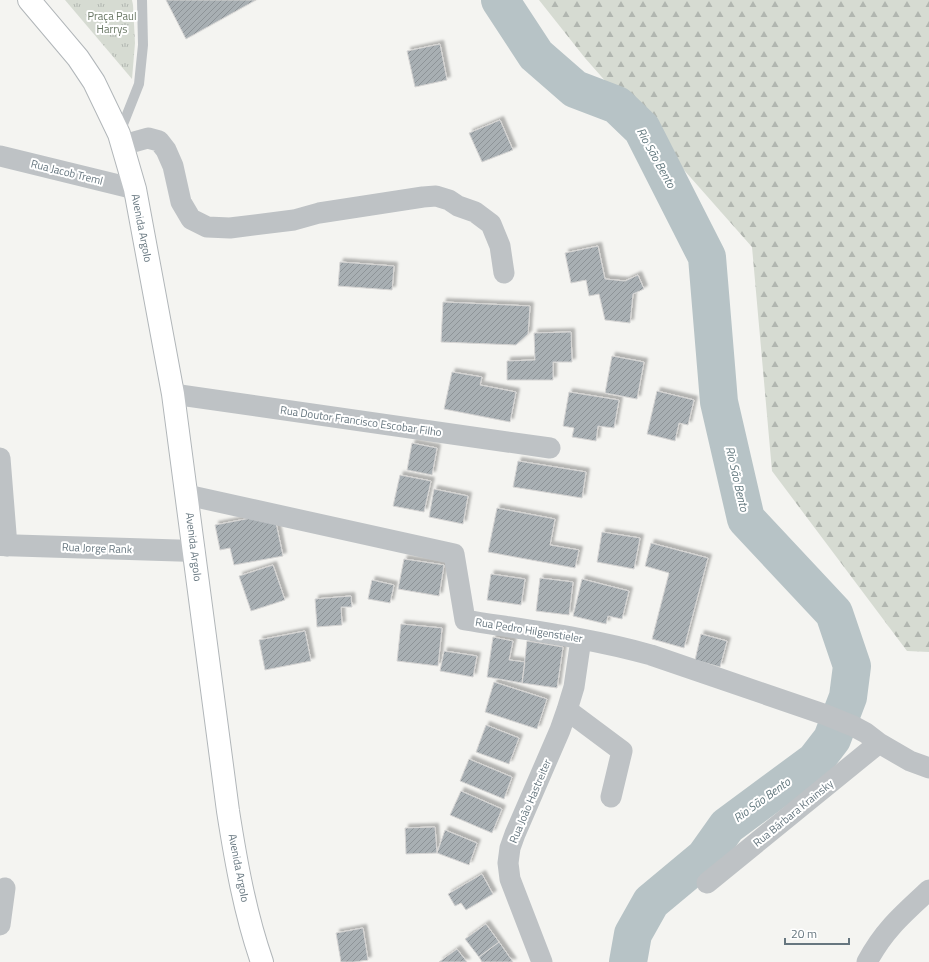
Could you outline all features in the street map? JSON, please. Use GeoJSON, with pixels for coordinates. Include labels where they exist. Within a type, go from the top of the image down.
{"type":"FeatureCollection","features":[{"type":"Feature","properties":{"kind":"main road","name":"Avenida Argolo"},"geometry":{"type":"LineString","coordinates":[[29,0],[78,58],[94,82],[121,139],[135,189],[173,394],[235,854],[245,905],[262,962]]}},
{"type":"Feature","properties":{"kind":"street"},"geometry":{"type":"LineString","coordinates":[[121,139],[148,138],[159,141],[166,150],[173,166],[182,202],[188,214],[191,219],[207,226],[230,228],[294,220],[319,213],[436,196],[449,200],[458,206],[474,212],[491,224],[500,246],[504,273]]}},
{"type":"Feature","properties":{"kind":"street","name":"Rua Jacob Treml"},"geometry":{"type":"LineString","coordinates":[[0,156],[135,189]]}},
{"type":"Feature","properties":{"kind":"street","name":"Rua Doutor Francisco Escobar Filho"},"geometry":{"type":"LineString","coordinates":[[173,394],[550,448]]}},
{"type":"Feature","properties":{"kind":"street"},"geometry":{"type":"LineString","coordinates":[[0,458],[4,546]]}},
{"type":"Feature","properties":{"kind":"street","name":"Rua Pedro Hilgenstieler"},"geometry":{"type":"LineString","coordinates":[[187,495],[454,554],[465,620],[581,639],[631,649],[651,655],[826,715],[853,726],[910,761],[929,768]]}},
{"type":"Feature","properties":{"kind":"street","name":"Rua Jorge Rank"},"geometry":{"type":"LineString","coordinates":[[4,546],[194,551]]}},
{"type":"Feature","properties":{"kind":"street","name":"Rua João Hastreiter"},"geometry":{"type":"LineString","coordinates":[[542,962],[510,879],[508,863],[510,848],[515,834],[568,710],[574,687],[581,639]]}},
{"type":"Feature","properties":{"kind":"street"},"geometry":{"type":"LineString","coordinates":[[568,710],[622,751],[611,797]]}},
{"type":"Feature","properties":{"kind":"street","name":"Rua Bárbara Krainsky"},"geometry":{"type":"LineString","coordinates":[[707,883],[879,743]]}},
{"type":"Feature","properties":{"kind":"street"},"geometry":{"type":"LineString","coordinates":[[0,926],[5,888]]}},
{"type":"Feature","properties":{"kind":"street"},"geometry":{"type":"LineString","coordinates":[[867,962],[875,947],[897,919],[929,890]]}},
{"type":"Feature","properties":{"kind":"lane"},"geometry":{"type":"LineString","coordinates":[[121,139],[140,78],[143,45],[142,0]]}},
{"type":"Feature","properties":{"kind":"green space","name":"Praça Paul Harrys"},"geometry":{"type":"Polygon","coordinates":[[[65,0],[132,0],[135,43],[132,79],[65,0]]]}},
{"type":"Feature","properties":{"kind":"green space"},"geometry":{"type":"Polygon","coordinates":[[[539,0],[929,0],[929,652],[907,651],[772,471],[752,247],[585,58],[539,0]]]}},
{"type":"Feature","properties":{"kind":"building"},"geometry":{"type":"Polygon","coordinates":[[[166,0],[256,0],[186,39],[166,0]]]}},
{"type":"Feature","properties":{"kind":"building"},"geometry":{"type":"Polygon","coordinates":[[[440,44],[447,80],[415,87],[407,51],[440,44]]]}},
{"type":"Feature","properties":{"kind":"building"},"geometry":{"type":"Polygon","coordinates":[[[500,120],[513,150],[482,162],[469,133],[500,120]]]}},
{"type":"Feature","properties":{"kind":"building"},"geometry":{"type":"Polygon","coordinates":[[[598,246],[605,279],[625,281],[638,275],[644,289],[633,294],[630,323],[605,320],[599,294],[589,296],[586,280],[571,283],[565,253],[598,246]]]}},
{"type":"Feature","properties":{"kind":"building"},"geometry":{"type":"Polygon","coordinates":[[[340,262],[394,266],[392,290],[338,286],[340,262]]]}},
{"type":"Feature","properties":{"kind":"building"},"geometry":{"type":"Polygon","coordinates":[[[443,302],[530,306],[528,334],[516,345],[441,342],[443,302]]]}},
{"type":"Feature","properties":{"kind":"building"},"geometry":{"type":"Polygon","coordinates":[[[571,332],[572,362],[553,362],[553,380],[507,380],[507,361],[535,360],[534,333],[571,332]]]}},
{"type":"Feature","properties":{"kind":"building"},"geometry":{"type":"Polygon","coordinates":[[[612,356],[644,362],[637,399],[605,393],[612,356]]]}},
{"type":"Feature","properties":{"kind":"building"},"geometry":{"type":"Polygon","coordinates":[[[452,372],[482,377],[480,385],[516,392],[510,422],[444,409],[452,372]]]}},
{"type":"Feature","properties":{"kind":"building"},"geometry":{"type":"Polygon","coordinates":[[[657,391],[694,400],[688,425],[679,423],[675,441],[647,434],[657,391]]]}},
{"type":"Feature","properties":{"kind":"building"},"geometry":{"type":"Polygon","coordinates":[[[569,392],[619,400],[614,428],[598,426],[596,441],[572,437],[574,428],[563,426],[569,392]]]}},
{"type":"Feature","properties":{"kind":"building"},"geometry":{"type":"Polygon","coordinates":[[[412,443],[437,448],[432,475],[407,470],[412,443]]]}},
{"type":"Feature","properties":{"kind":"building"},"geometry":{"type":"Polygon","coordinates":[[[518,461],[586,472],[582,498],[513,487],[518,461]]]}},
{"type":"Feature","properties":{"kind":"building"},"geometry":{"type":"Polygon","coordinates":[[[400,475],[431,481],[424,512],[393,506],[400,475]]]}},
{"type":"Feature","properties":{"kind":"building"},"geometry":{"type":"Polygon","coordinates":[[[434,489],[468,496],[463,524],[429,517],[434,489]]]}},
{"type":"Feature","properties":{"kind":"building"},"geometry":{"type":"Polygon","coordinates":[[[497,508],[555,519],[550,545],[579,550],[575,568],[488,552],[497,508]]]}},
{"type":"Feature","properties":{"kind":"building"},"geometry":{"type":"Polygon","coordinates":[[[251,518],[276,523],[283,556],[234,565],[230,548],[220,550],[215,525],[251,518]]]}},
{"type":"Feature","properties":{"kind":"building"},"geometry":{"type":"Polygon","coordinates":[[[602,532],[640,538],[634,569],[597,562],[602,532]]]}},
{"type":"Feature","properties":{"kind":"building"},"geometry":{"type":"Polygon","coordinates":[[[651,543],[708,558],[684,648],[652,639],[669,573],[645,566],[651,543]]]}},
{"type":"Feature","properties":{"kind":"building"},"geometry":{"type":"Polygon","coordinates":[[[404,559],[444,565],[439,596],[398,589],[404,559]]]}},
{"type":"Feature","properties":{"kind":"building"},"geometry":{"type":"Polygon","coordinates":[[[273,565],[285,600],[251,611],[239,576],[273,565]]]}},
{"type":"Feature","properties":{"kind":"building"},"geometry":{"type":"Polygon","coordinates":[[[491,574],[525,579],[521,605],[487,600],[491,574]]]}},
{"type":"Feature","properties":{"kind":"building"},"geometry":{"type":"Polygon","coordinates":[[[540,578],[573,582],[569,615],[536,611],[540,578]]]}},
{"type":"Feature","properties":{"kind":"building"},"geometry":{"type":"Polygon","coordinates":[[[582,579],[629,591],[622,619],[608,616],[606,624],[573,616],[582,579]]]}},
{"type":"Feature","properties":{"kind":"building"},"geometry":{"type":"Polygon","coordinates":[[[372,580],[394,585],[390,603],[368,599],[372,580]]]}},
{"type":"Feature","properties":{"kind":"building"},"geometry":{"type":"Polygon","coordinates":[[[351,596],[352,607],[341,607],[342,625],[317,627],[315,599],[351,596]]]}},
{"type":"Feature","properties":{"kind":"building"},"geometry":{"type":"Polygon","coordinates":[[[401,624],[442,628],[438,666],[397,661],[401,624]]]}},
{"type":"Feature","properties":{"kind":"building"},"geometry":{"type":"Polygon","coordinates":[[[305,631],[311,661],[265,670],[259,640],[305,631]]]}},
{"type":"Feature","properties":{"kind":"building"},"geometry":{"type":"Polygon","coordinates":[[[701,634],[727,641],[720,667],[695,660],[701,634]]]}},
{"type":"Feature","properties":{"kind":"building"},"geometry":{"type":"Polygon","coordinates":[[[493,637],[513,641],[509,660],[525,662],[522,683],[487,677],[493,637]]]}},
{"type":"Feature","properties":{"kind":"building"},"geometry":{"type":"Polygon","coordinates":[[[527,641],[563,647],[557,688],[522,683],[527,641]]]}},
{"type":"Feature","properties":{"kind":"building"},"geometry":{"type":"Polygon","coordinates":[[[444,651],[477,656],[473,677],[440,671],[444,651]]]}},
{"type":"Feature","properties":{"kind":"building"},"geometry":{"type":"Polygon","coordinates":[[[494,682],[547,699],[537,729],[485,712],[494,682]]]}},
{"type":"Feature","properties":{"kind":"building"},"geometry":{"type":"Polygon","coordinates":[[[486,725],[519,738],[509,764],[476,752],[486,725]]]}},
{"type":"Feature","properties":{"kind":"building"},"geometry":{"type":"Polygon","coordinates":[[[469,759],[512,777],[504,799],[460,781],[469,759]]]}},
{"type":"Feature","properties":{"kind":"building"},"geometry":{"type":"Polygon","coordinates":[[[461,791],[502,809],[492,833],[450,815],[461,791]]]}},
{"type":"Feature","properties":{"kind":"building"},"geometry":{"type":"Polygon","coordinates":[[[435,827],[437,853],[406,854],[405,828],[435,827]]]}},
{"type":"Feature","properties":{"kind":"building"},"geometry":{"type":"Polygon","coordinates":[[[445,830],[477,843],[469,865],[437,853],[445,830]]]}},
{"type":"Feature","properties":{"kind":"building"},"geometry":{"type":"Polygon","coordinates":[[[482,874],[493,894],[466,910],[461,903],[455,906],[448,894],[482,874]]]}},
{"type":"Feature","properties":{"kind":"building"},"geometry":{"type":"Polygon","coordinates":[[[486,924],[499,942],[479,957],[465,939],[486,924]]]}},
{"type":"Feature","properties":{"kind":"building"},"geometry":{"type":"Polygon","coordinates":[[[363,928],[368,960],[341,962],[336,933],[363,928]]]}},
{"type":"Feature","properties":{"kind":"building"},"geometry":{"type":"Polygon","coordinates":[[[499,942],[513,962],[482,962],[479,957],[499,942]]]}},
{"type":"Feature","properties":{"kind":"building"},"geometry":{"type":"Polygon","coordinates":[[[457,949],[467,962],[439,962],[457,949]]]}},
{"type":"Feature","properties":{"kind":"waterway","name":"Rio São Bento"},"geometry":{"type":"LineString","coordinates":[[500,0],[536,55],[575,89],[617,105],[642,129],[707,257],[719,402],[746,519],[834,613],[852,666],[848,697],[832,739],[815,761],[727,826],[705,857],[651,902],[633,934],[628,962]]}}]}
